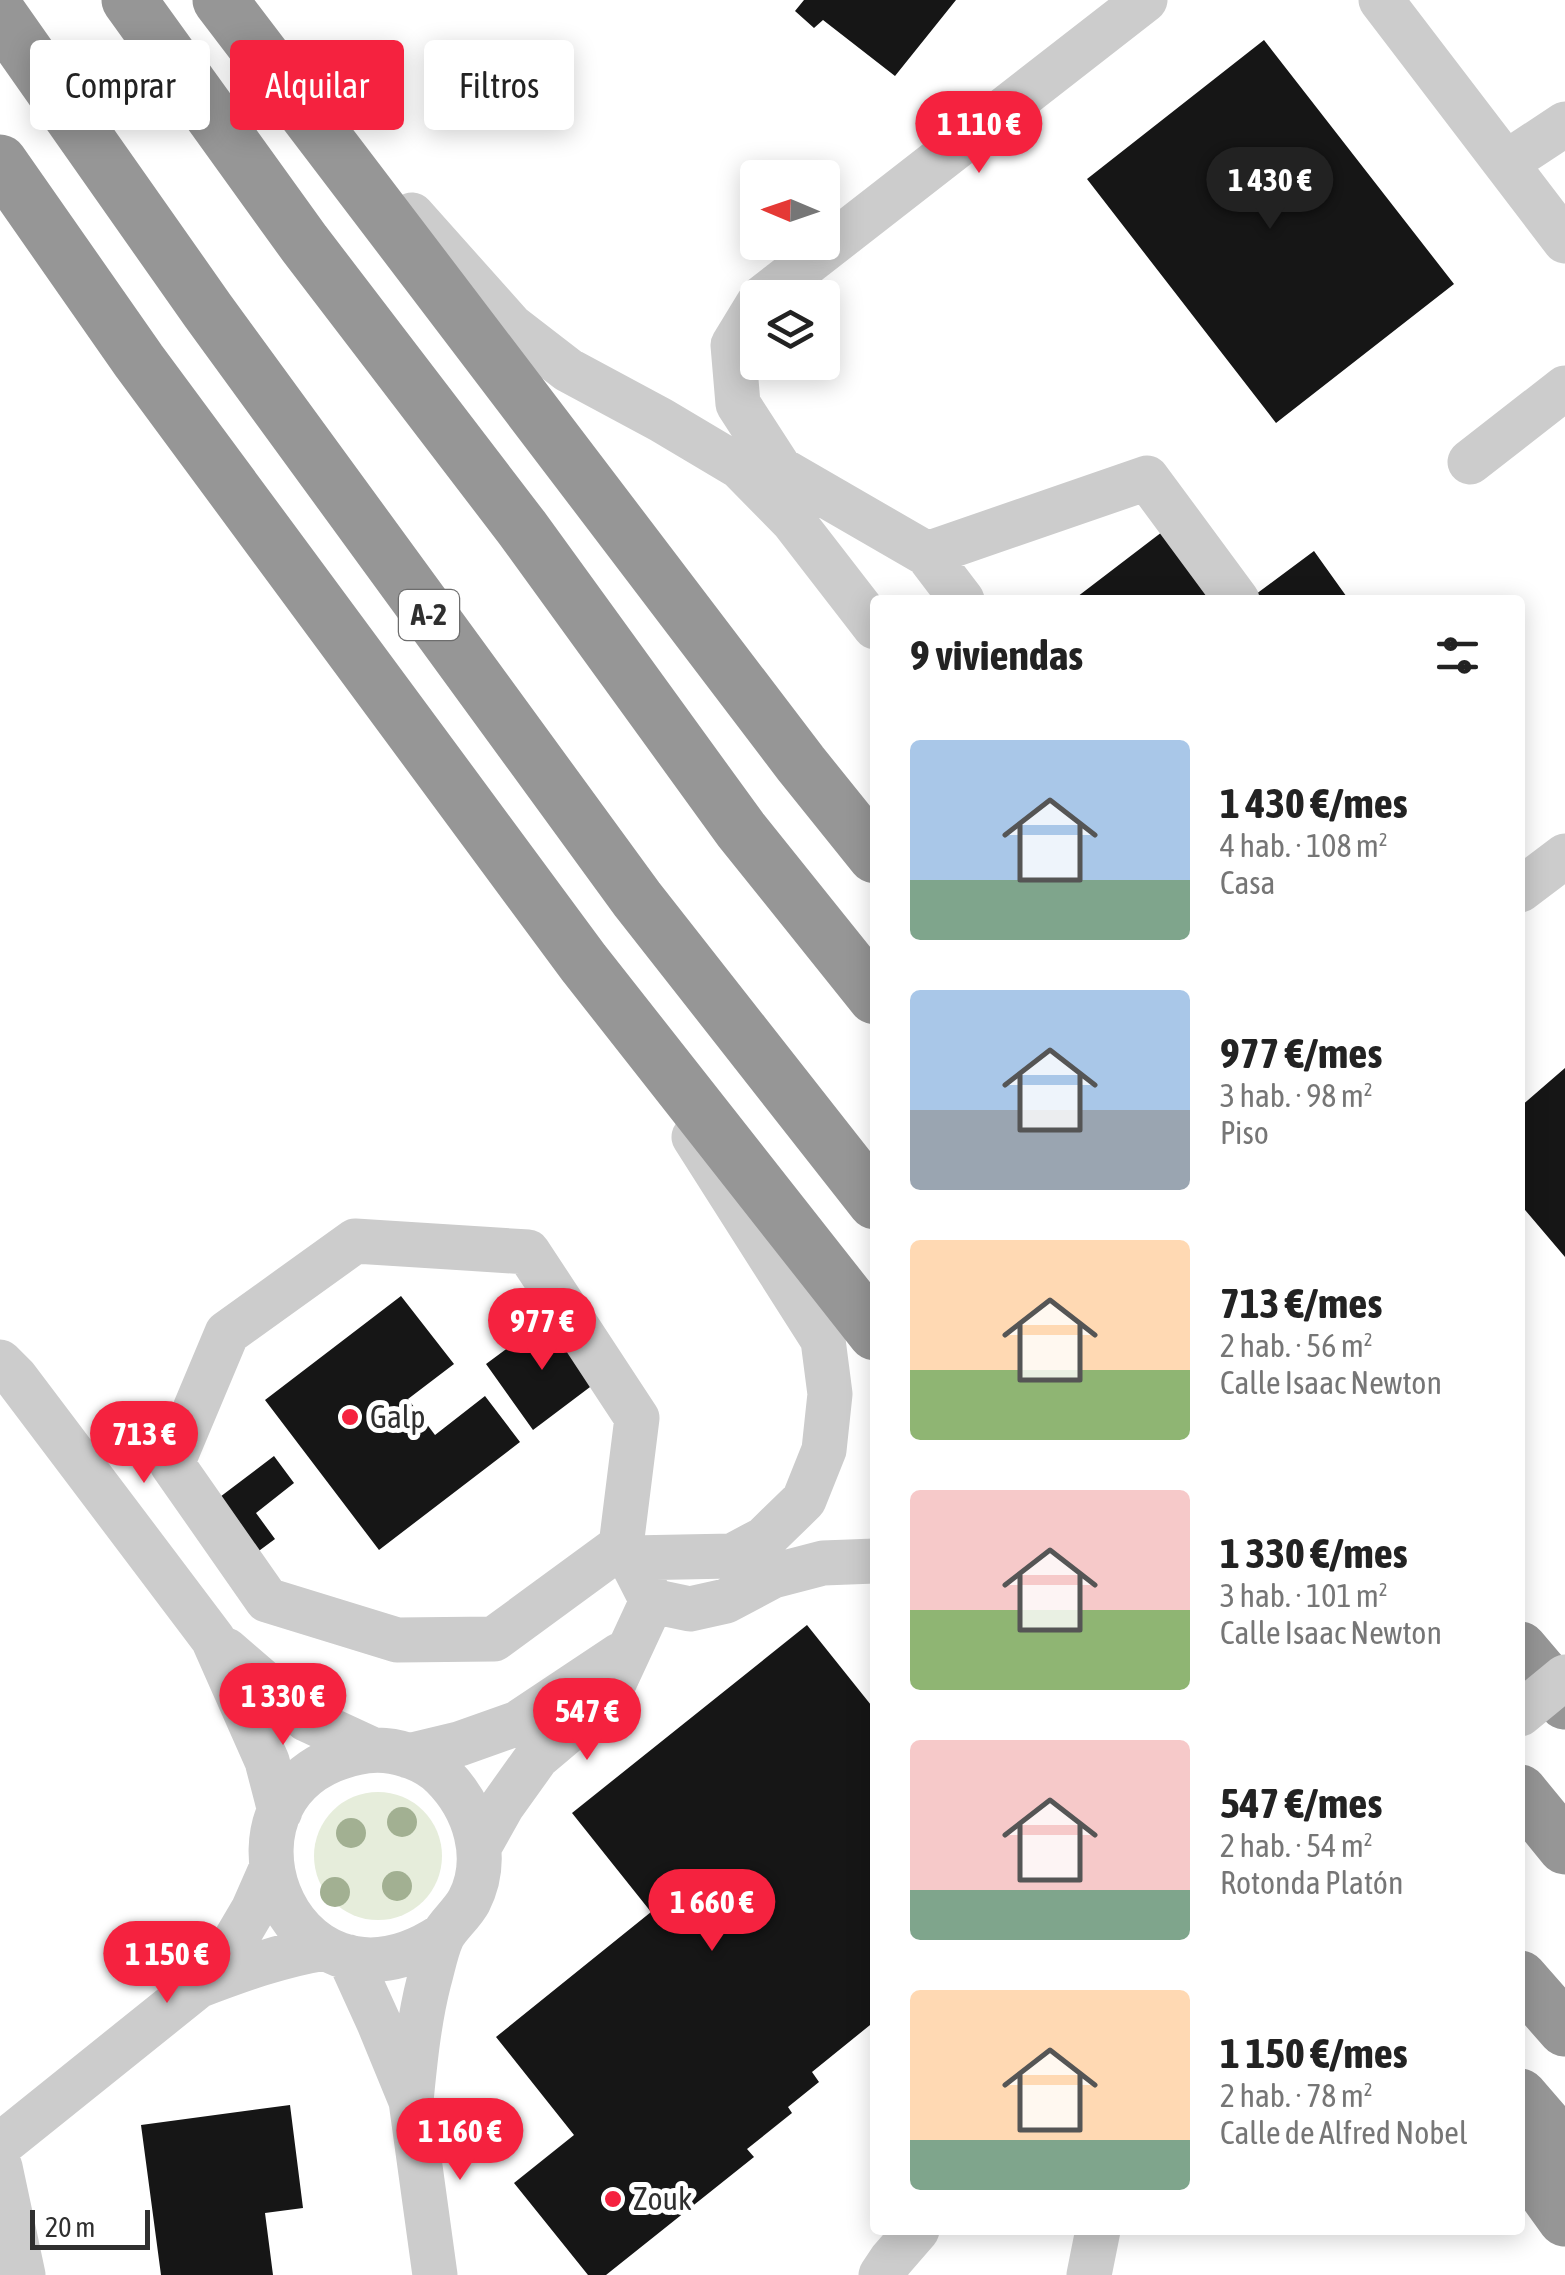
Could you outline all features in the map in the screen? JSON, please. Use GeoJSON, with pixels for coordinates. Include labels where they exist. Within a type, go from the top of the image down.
{"type":"FeatureCollection","features":[{"type":"Feature","properties":{"kind":"highway"},"geometry":{"type":"LineString","coordinates":[[129,0],[304,243],[522,528],[741,830],[870,990]]}},
{"type":"Feature","properties":{"kind":"highway"},"geometry":{"type":"LineString","coordinates":[[221,0],[870,850]]}},
{"type":"Feature","properties":{"kind":"highway","name":"A-2"},"geometry":{"type":"LineString","coordinates":[[0,16],[208,310],[637,900],[870,1196]]}},
{"type":"Feature","properties":{"kind":"highway"},"geometry":{"type":"LineString","coordinates":[[0,162],[139,360],[583,962],[870,1327]]}},
{"type":"Feature","properties":{"kind":"highway"},"geometry":{"type":"LineString","coordinates":[[0,227],[139,360]]}},
{"type":"Feature","properties":{"kind":"highway"},"geometry":{"type":"LineString","coordinates":[[1525,1655],[1565,1702]]}},
{"type":"Feature","properties":{"kind":"highway"},"geometry":{"type":"LineString","coordinates":[[1525,1798],[1565,1846]]}},
{"type":"Feature","properties":{"kind":"highway"},"geometry":{"type":"LineString","coordinates":[[1525,1984],[1565,2029]]}},
{"type":"Feature","properties":{"kind":"highway"},"geometry":{"type":"LineString","coordinates":[[1525,2102],[1565,2148]]}},
{"type":"Feature","properties":{"kind":"highway"},"geometry":{"type":"LineString","coordinates":[[1525,2164],[1565,2218]]}},
{"type":"Feature","properties":{"kind":"street"},"geometry":{"type":"LineString","coordinates":[[221,0],[510,326],[568,370],[927,554],[958,595]]}},
{"type":"Feature","properties":{"kind":"street"},"geometry":{"type":"LineString","coordinates":[[785,280],[1145,0]]}},
{"type":"Feature","properties":{"kind":"street"},"geometry":{"type":"LineString","coordinates":[[1389,2],[1565,241]]}},
{"type":"Feature","properties":{"kind":"street"},"geometry":{"type":"LineString","coordinates":[[1506,164],[1565,124]]}},
{"type":"Feature","properties":{"kind":"street"},"geometry":{"type":"LineString","coordinates":[[740,334],[733,345],[738,404],[760,468],[793,522],[870,621]]}},
{"type":"Feature","properties":{"kind":"street"},"geometry":{"type":"LineString","coordinates":[[1470,462],[1565,388]]}},
{"type":"Feature","properties":{"kind":"street"},"geometry":{"type":"LineString","coordinates":[[927,554],[1147,478],[1233,595]]}},
{"type":"Feature","properties":{"kind":"street"},"geometry":{"type":"LineString","coordinates":[[583,962],[823,1340],[830,1394],[824,1450],[804,1500],[764,1539],[732,1556],[626,1552],[494,1638],[397,1640],[267,1600],[172,1464],[227,1333],[355,1240],[528,1252],[637,1418],[626,1552],[652,1601]]}},
{"type":"Feature","properties":{"kind":"street"},"geometry":{"type":"LineString","coordinates":[[5,1360],[213,1639],[267,1761],[280,1811]]}},
{"type":"Feature","properties":{"kind":"street"},"geometry":{"type":"LineString","coordinates":[[652,1601],[690,1609],[726,1601],[773,1576],[823,1564],[870,1561]]}},
{"type":"Feature","properties":{"kind":"street"},"geometry":{"type":"LineString","coordinates":[[479,1847],[537,1756],[607,1698],[652,1601]]}},
{"type":"Feature","properties":{"kind":"street"},"geometry":{"type":"LineString","coordinates":[[198,1986],[296,1952],[337,1952],[374,1960],[398,1958],[422,1949],[460,1917],[472,1896],[478,1871],[479,1847],[472,1818],[458,1791],[436,1770],[306,1718],[213,1639]]}},
{"type":"Feature","properties":{"kind":"street"},"geometry":{"type":"LineString","coordinates":[[435,2275],[410,2100],[379,2022],[337,1952],[305,1934],[288,1915],[271,1868],[271,1839],[280,1811],[296,1786],[318,1767],[345,1754],[391,1753],[459,1744],[518,1723],[630,1648]]}},
{"type":"Feature","properties":{"kind":"street"},"geometry":{"type":"LineString","coordinates":[[1525,1710],[1565,1677]]}},
{"type":"Feature","properties":{"kind":"street"},"geometry":{"type":"LineString","coordinates":[[0,2144],[198,1986],[233,1944],[271,1868]]}},
{"type":"Feature","properties":{"kind":"street"},"geometry":{"type":"LineString","coordinates":[[410,2100],[420,2020],[443,1935]]}},
{"type":"Feature","properties":{"kind":"street"},"geometry":{"type":"LineString","coordinates":[[0,2167],[22,2275]]}},
{"type":"Feature","properties":{"kind":"street"},"geometry":{"type":"LineString","coordinates":[[881,2275],[912,2235]]}},
{"type":"Feature","properties":{"kind":"street"},"geometry":{"type":"LineString","coordinates":[[1089,2275],[1097,2235]]}},
{"type":"Feature","properties":{"kind":"green space"},"geometry":{"type":"Polygon","coordinates":[[[378,1792],[403,1797],[423,1811],[437,1831],[442,1856],[437,1881],[423,1901],[403,1915],[378,1920],[353,1915],[333,1901],[319,1881],[314,1856],[319,1831],[333,1811],[353,1797],[378,1792]]]}},
{"type":"Feature","properties":{"kind":"building"},"geometry":{"type":"Polygon","coordinates":[[[804,0],[956,0],[895,76],[823,20],[814,28],[795,11],[804,0]]]}},
{"type":"Feature","properties":{"kind":"building"},"geometry":{"type":"Polygon","coordinates":[[[1264,40],[1454,284],[1276,423],[1087,179],[1264,40]]]}},
{"type":"Feature","properties":{"kind":"building"},"geometry":{"type":"Polygon","coordinates":[[[1162,532],[1209,595],[1080,595],[1162,532]]]}},
{"type":"Feature","properties":{"kind":"building"},"geometry":{"type":"Polygon","coordinates":[[[1314,551],[1345,595],[1255,595],[1314,551]]]}},
{"type":"Feature","properties":{"kind":"building"},"geometry":{"type":"Polygon","coordinates":[[[1565,1068],[1565,1257],[1525,1210],[1525,1103],[1565,1068]]]}},
{"type":"Feature","properties":{"kind":"building","name":"Galp"},"geometry":{"type":"Polygon","coordinates":[[[401,1296],[454,1364],[408,1399],[435,1435],[485,1396],[520,1442],[379,1550],[265,1400],[401,1296]]]}},
{"type":"Feature","properties":{"kind":"building"},"geometry":{"type":"Polygon","coordinates":[[[551,1316],[598,1381],[533,1430],[486,1364],[551,1316]]]}},
{"type":"Feature","properties":{"kind":"building"},"geometry":{"type":"Polygon","coordinates":[[[274,1456],[294,1483],[256,1513],[275,1539],[252,1556],[212,1503],[274,1456]]]}},
{"type":"Feature","properties":{"kind":"building"},"geometry":{"type":"Polygon","coordinates":[[[807,1625],[870,1704],[870,2025],[812,2072],[819,2082],[788,2107],[792,2113],[747,2149],[754,2157],[606,2275],[588,2275],[514,2183],[574,2135],[496,2037],[651,1912],[572,1813],[807,1625]]]}},
{"type":"Feature","properties":{"kind":"building"},"geometry":{"type":"Polygon","coordinates":[[[290,2105],[303,2208],[265,2213],[273,2275],[161,2275],[141,2125],[290,2105]]]}},
{"type":"Feature","properties":{"kind":"place","name":"Galp"},"geometry":{"type":"Point","coordinates":[350,1417]}},
{"type":"Feature","properties":{"kind":"place","name":"Zouk"},"geometry":{"type":"Point","coordinates":[613,2199]}}]}
